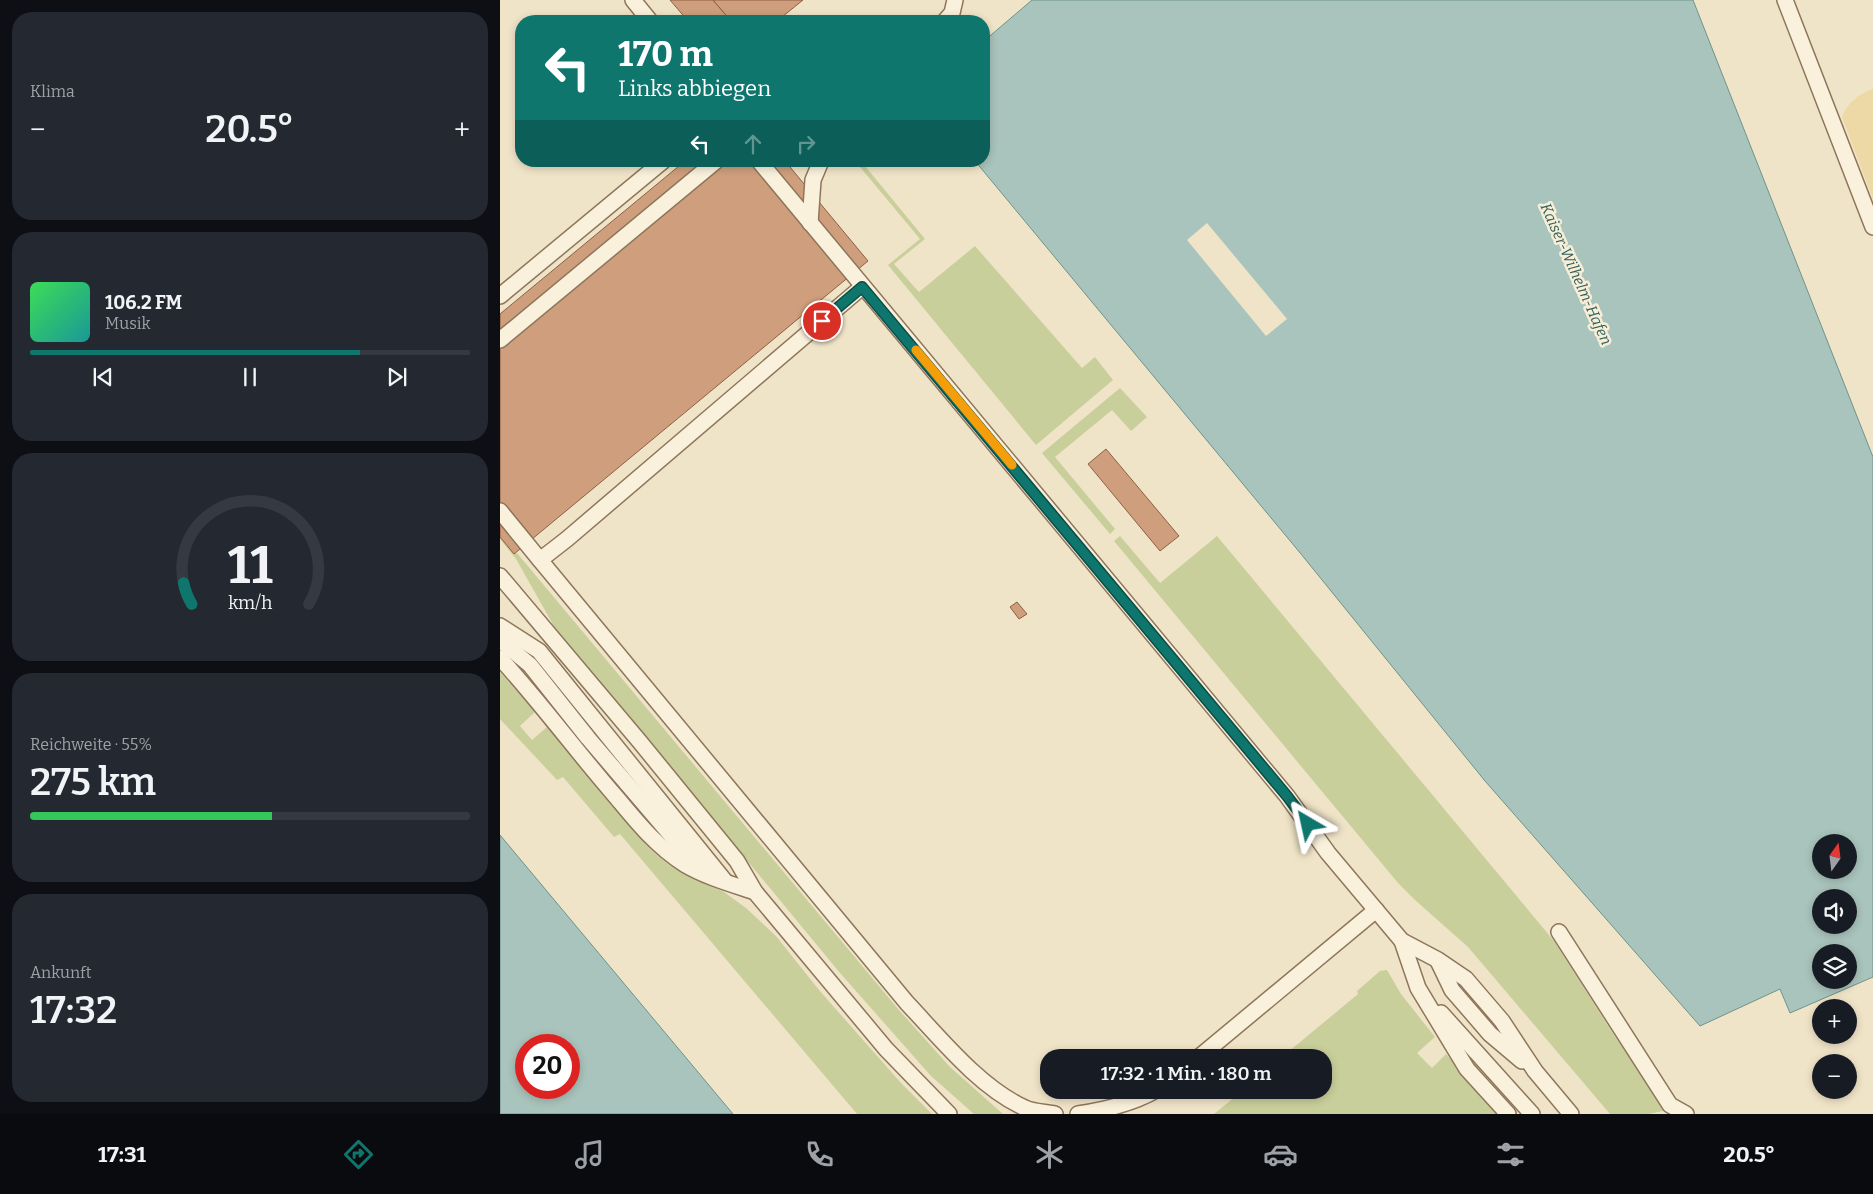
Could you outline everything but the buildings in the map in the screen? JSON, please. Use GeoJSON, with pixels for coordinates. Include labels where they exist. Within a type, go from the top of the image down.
{"type":"FeatureCollection","features":[{"type":"Feature","properties":{"kind":"lane"},"geometry":{"type":"LineString","coordinates":[[633,0],[645,15]]}},
{"type":"Feature","properties":{"kind":"lane"},"geometry":{"type":"LineString","coordinates":[[950,15],[955,0]]}},
{"type":"Feature","properties":{"kind":"lane"},"geometry":{"type":"LineString","coordinates":[[1785,0],[1873,227]]}},
{"type":"Feature","properties":{"kind":"lane"},"geometry":{"type":"LineString","coordinates":[[500,296],[657,167]]}},
{"type":"Feature","properties":{"kind":"lane"},"geometry":{"type":"LineString","coordinates":[[500,340],[709,167]]}},
{"type":"Feature","properties":{"kind":"lane"},"geometry":{"type":"LineString","coordinates":[[764,167],[1287,796],[1328,853],[1402,941],[1418,988],[1467,1069],[1508,1114]]}},
{"type":"Feature","properties":{"kind":"lane"},"geometry":{"type":"LineString","coordinates":[[810,222],[813,180],[818,167]]}},
{"type":"Feature","properties":{"kind":"lane"},"geometry":{"type":"LineString","coordinates":[[540,560],[862,287]]}},
{"type":"Feature","properties":{"kind":"lane"},"geometry":{"type":"LineString","coordinates":[[500,511],[907,1003],[970,1069],[996,1090],[1026,1108],[1055,1114]]}},
{"type":"Feature","properties":{"kind":"lane"},"geometry":{"type":"LineString","coordinates":[[501,576],[731,854],[754,892],[886,1050],[950,1114]]}},
{"type":"Feature","properties":{"kind":"lane"},"geometry":{"type":"LineString","coordinates":[[500,626],[538,652],[726,882]]}},
{"type":"Feature","properties":{"kind":"lane"},"geometry":{"type":"LineString","coordinates":[[500,640],[530,665],[588,738],[703,873]]}},
{"type":"Feature","properties":{"kind":"lane"},"geometry":{"type":"LineString","coordinates":[[500,658],[575,750],[647,833],[667,852],[703,873],[754,892]]}},
{"type":"Feature","properties":{"kind":"lane"},"geometry":{"type":"LineString","coordinates":[[1209,1049],[1376,910]]}},
{"type":"Feature","properties":{"kind":"lane"},"geometry":{"type":"LineString","coordinates":[[1560,932],[1670,1105],[1686,1114]]}},
{"type":"Feature","properties":{"kind":"lane"},"geometry":{"type":"LineString","coordinates":[[1402,941],[1438,960],[1466,979],[1502,1022],[1535,1071],[1572,1114]]}},
{"type":"Feature","properties":{"kind":"lane"},"geometry":{"type":"LineString","coordinates":[[1418,988],[1532,1114]]}},
{"type":"Feature","properties":{"kind":"lane"},"geometry":{"type":"LineString","coordinates":[[1078,1114],[1110,1109],[1138,1099]]}},
{"type":"Feature","properties":{"kind":"green space"},"geometry":{"type":"Polygon","coordinates":[[[860,167],[866,167],[925,239],[894,264],[919,292],[975,246],[1082,368],[1095,357],[1113,380],[1036,445],[888,265],[920,239],[860,167]]]}},
{"type":"Feature","properties":{"kind":"green space"},"geometry":{"type":"Polygon","coordinates":[[[1120,388],[1147,417],[1131,431],[1112,410],[1055,457],[1115,529],[1110,534],[1042,453],[1120,388]]]}},
{"type":"Feature","properties":{"kind":"green space"},"geometry":{"type":"Polygon","coordinates":[[[500,534],[899,1010],[950,1067],[1003,1114],[974,1114],[931,1076],[840,973],[555,628],[516,559],[500,539],[500,534]]]}},
{"type":"Feature","properties":{"kind":"green space"},"geometry":{"type":"Polygon","coordinates":[[[1120,536],[1160,583],[1217,536],[1554,941],[1612,1032],[1667,1110],[1649,1114],[1610,1114],[1468,947],[1398,883],[1114,541],[1120,536]]]}},
{"type":"Feature","properties":{"kind":"green space"},"geometry":{"type":"Polygon","coordinates":[[[500,672],[535,712],[520,726],[532,740],[547,727],[652,851],[669,865],[724,892],[746,908],[776,936],[819,990],[901,1083],[932,1114],[857,1114],[620,834],[614,837],[563,777],[557,780],[500,719],[500,672]]]}},
{"type":"Feature","properties":{"kind":"green space"},"geometry":{"type":"Polygon","coordinates":[[[1387,970],[1401,994],[1435,1037],[1417,1053],[1432,1068],[1446,1054],[1500,1114],[1214,1114],[1232,1099],[1332,1099],[1332,1049],[1292,1049],[1358,994],[1357,991],[1380,971],[1387,970]]]}},
{"type":"Feature","properties":{"kind":"sand"},"geometry":{"type":"Polygon","coordinates":[[[1873,89],[1873,199],[1842,117],[1847,107],[1854,100],[1873,89]]]}},
{"type":"Feature","properties":{"kind":"water","name":"Kaiser-Wilhelm-Hafen"},"geometry":{"type":"Polygon","coordinates":[[[1032,0],[1693,0],[1873,457],[1873,977],[1857,984],[1857,944],[1812,944],[1812,989],[1845,989],[1822,999],[1812,999],[1812,1003],[1790,1013],[1780,989],[1700,1026],[1485,781],[1301,554],[980,167],[990,167],[990,36],[1032,0]]]}},
{"type":"Feature","properties":{"kind":"water"},"geometry":{"type":"Polygon","coordinates":[[[500,835],[733,1114],[500,1114],[500,835]]]}},
{"type":"Feature","properties":{"kind":"pier"},"geometry":{"type":"Polygon","coordinates":[[[1207,223],[1287,319],[1266,336],[1187,240],[1207,223]]]}},
{"type":"Feature","properties":{"kind":"slow traffic"},"geometry":{"type":"LineString","coordinates":[[916,350],[1012,465]]}},
{"type":"Feature","properties":{"kind":"route"},"geometry":{"type":"LineString","coordinates":[[822,321],[862,287],[1287,796],[1308,824]]}}]}
